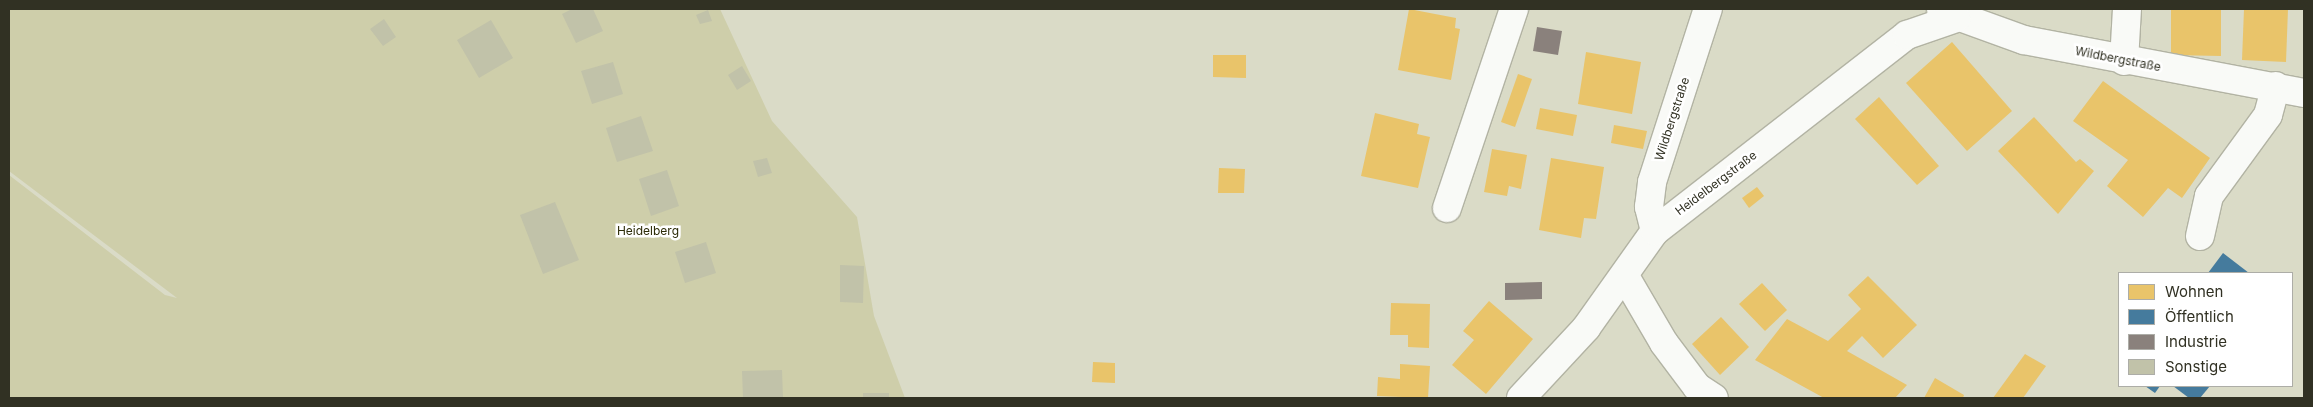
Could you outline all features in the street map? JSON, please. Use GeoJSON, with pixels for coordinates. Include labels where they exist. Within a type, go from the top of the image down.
{"type":"FeatureCollection","features":[{"type":"Feature","properties":{"kind":"street"},"geometry":{"type":"LineString","coordinates":[[1447,208],[1514,9]]}},
{"type":"Feature","properties":{"kind":"street","name":"Wildbergstraße"},"geometry":{"type":"LineString","coordinates":[[1655,231],[1649,208],[1652,182],[1708,9]]}},
{"type":"Feature","properties":{"kind":"street"},"geometry":{"type":"LineString","coordinates":[[2124,60],[2127,9]]}},
{"type":"Feature","properties":{"kind":"street","name":"Wildbergstraße"},"geometry":{"type":"LineString","coordinates":[[1946,13],[2024,40],[2124,60],[2276,86],[2304,93]]}},
{"type":"Feature","properties":{"kind":"street","name":"Heidelbergstraße"},"geometry":{"type":"LineString","coordinates":[[1521,398],[1626,278],[1655,231],[1907,35],[1946,13]]}},
{"type":"Feature","properties":{"kind":"street"},"geometry":{"type":"LineString","coordinates":[[2200,236],[2210,196],[2268,115],[2276,86]]}},
{"type":"Feature","properties":{"kind":"street"},"geometry":{"type":"LineString","coordinates":[[1626,278],[1664,343],[1697,387],[1714,398]]}},
{"type":"Feature","properties":{"kind":"green space","name":"Heidelberg"},"geometry":{"type":"Polygon","coordinates":[[[9,9],[720,9],[772,121],[857,217],[874,316],[905,398],[9,398],[9,175],[165,295],[177,298],[9,171],[9,9]]]}},
{"type":"Feature","properties":{"kind":"building: Wohnen"},"geometry":{"type":"Polygon","coordinates":[[[1409,9],[1456,18],[1455,28],[1460,29],[1451,80],[1398,70],[1409,9]]]}},
{"type":"Feature","properties":{"kind":"building: Wohnen"},"geometry":{"type":"Polygon","coordinates":[[[2171,9],[2221,9],[2221,56],[2171,55],[2171,9]]]}},
{"type":"Feature","properties":{"kind":"building: Wohnen"},"geometry":{"type":"Polygon","coordinates":[[[2244,9],[2288,9],[2286,62],[2242,60],[2244,9]]]}},
{"type":"Feature","properties":{"kind":"building: Wohnen"},"geometry":{"type":"Polygon","coordinates":[[[1952,42],[2012,111],[1967,151],[1906,83],[1952,42]]]}},
{"type":"Feature","properties":{"kind":"building: Wohnen"},"geometry":{"type":"Polygon","coordinates":[[[1586,52],[1641,62],[1632,114],[1578,104],[1586,52]]]}},
{"type":"Feature","properties":{"kind":"building: Wohnen"},"geometry":{"type":"Polygon","coordinates":[[[1213,55],[1246,55],[1246,78],[1213,77],[1213,55]]]}},
{"type":"Feature","properties":{"kind":"building: Wohnen"},"geometry":{"type":"Polygon","coordinates":[[[1518,74],[1532,79],[1515,127],[1501,122],[1518,74]]]}},
{"type":"Feature","properties":{"kind":"building: Wohnen"},"geometry":{"type":"Polygon","coordinates":[[[2103,81],[2210,158],[2182,198],[2168,188],[2143,217],[2107,186],[2128,160],[2073,121],[2103,81]]]}},
{"type":"Feature","properties":{"kind":"building: Wohnen"},"geometry":{"type":"Polygon","coordinates":[[[1879,97],[1939,166],[1917,185],[1855,119],[1879,97]]]}},
{"type":"Feature","properties":{"kind":"building: Wohnen"},"geometry":{"type":"Polygon","coordinates":[[[1540,108],[1577,115],[1573,136],[1536,129],[1540,108]]]}},
{"type":"Feature","properties":{"kind":"building: Wohnen"},"geometry":{"type":"Polygon","coordinates":[[[1375,113],[1419,124],[1417,134],[1430,137],[1418,188],[1361,176],[1375,113]]]}},
{"type":"Feature","properties":{"kind":"building: Wohnen"},"geometry":{"type":"Polygon","coordinates":[[[2034,117],[2076,162],[2080,159],[2094,171],[2058,214],[1998,151],[2034,117]]]}},
{"type":"Feature","properties":{"kind":"building: Wohnen"},"geometry":{"type":"Polygon","coordinates":[[[1614,125],[1647,131],[1643,149],[1611,143],[1614,125]]]}},
{"type":"Feature","properties":{"kind":"building: Wohnen"},"geometry":{"type":"Polygon","coordinates":[[[1492,149],[1527,155],[1521,189],[1509,186],[1507,196],[1484,192],[1492,149]]]}},
{"type":"Feature","properties":{"kind":"building: Wohnen"},"geometry":{"type":"Polygon","coordinates":[[[1551,158],[1604,167],[1596,219],[1584,218],[1581,238],[1539,230],[1551,158]]]}},
{"type":"Feature","properties":{"kind":"building: Wohnen"},"geometry":{"type":"Polygon","coordinates":[[[1219,168],[1245,169],[1244,193],[1218,193],[1219,168]]]}},
{"type":"Feature","properties":{"kind":"building: Wohnen"},"geometry":{"type":"Polygon","coordinates":[[[1757,187],[1764,196],[1749,208],[1742,198],[1757,187]]]}},
{"type":"Feature","properties":{"kind":"building: Wohnen"},"geometry":{"type":"Polygon","coordinates":[[[1868,276],[1917,325],[1883,358],[1862,336],[1847,351],[1907,385],[1895,398],[1824,398],[1755,360],[1787,319],[1828,341],[1861,309],[1848,295],[1868,276]]]}},
{"type":"Feature","properties":{"kind":"building: Wohnen"},"geometry":{"type":"Polygon","coordinates":[[[1762,283],[1787,310],[1765,331],[1739,304],[1762,283]]]}},
{"type":"Feature","properties":{"kind":"building: Wohnen"},"geometry":{"type":"Polygon","coordinates":[[[1489,301],[1533,339],[1486,394],[1452,365],[1474,340],[1463,331],[1489,301]]]}},
{"type":"Feature","properties":{"kind":"building: Wohnen"},"geometry":{"type":"Polygon","coordinates":[[[1391,303],[1430,304],[1429,348],[1408,347],[1408,335],[1390,335],[1391,303]]]}},
{"type":"Feature","properties":{"kind":"building: Wohnen"},"geometry":{"type":"Polygon","coordinates":[[[1721,317],[1749,347],[1720,375],[1692,344],[1721,317]]]}},
{"type":"Feature","properties":{"kind":"building: Wohnen"},"geometry":{"type":"Polygon","coordinates":[[[2025,354],[2046,366],[2023,398],[1993,398],[2025,354]]]}},
{"type":"Feature","properties":{"kind":"building: Wohnen"},"geometry":{"type":"Polygon","coordinates":[[[1093,362],[1115,363],[1115,383],[1092,382],[1093,362]]]}},
{"type":"Feature","properties":{"kind":"building: Wohnen"},"geometry":{"type":"Polygon","coordinates":[[[1400,364],[1430,366],[1428,398],[1377,396],[1378,377],[1400,379],[1400,364]]]}},
{"type":"Feature","properties":{"kind":"building: Wohnen"},"geometry":{"type":"Polygon","coordinates":[[[1935,378],[1964,395],[1963,398],[1924,398],[1935,378]]]}},
{"type":"Feature","properties":{"kind":"building: Öffentlich"},"geometry":{"type":"Polygon","coordinates":[[[2223,253],[2248,272],[2209,272],[2223,253]]]}},
{"type":"Feature","properties":{"kind":"building: Öffentlich"},"geometry":{"type":"Polygon","coordinates":[[[2146,387],[2159,387],[2155,393],[2146,387]]]}},
{"type":"Feature","properties":{"kind":"building: Öffentlich"},"geometry":{"type":"Polygon","coordinates":[[[2174,387],[2209,387],[2200,398],[2189,398],[2174,387]]]}},
{"type":"Feature","properties":{"kind":"building: Industrie"},"geometry":{"type":"Polygon","coordinates":[[[1537,27],[1562,31],[1558,55],[1533,51],[1537,27]]]}},
{"type":"Feature","properties":{"kind":"building: Industrie"},"geometry":{"type":"Polygon","coordinates":[[[1542,282],[1542,299],[1505,300],[1505,283],[1542,282]]]}},
{"type":"Feature","properties":{"kind":"building: Sonstige"},"geometry":{"type":"Polygon","coordinates":[[[572,9],[593,9],[603,31],[576,43],[562,14],[572,9]]]}},
{"type":"Feature","properties":{"kind":"building: Sonstige"},"geometry":{"type":"Polygon","coordinates":[[[708,10],[712,21],[700,24],[696,15],[708,10]]]}},
{"type":"Feature","properties":{"kind":"building: Sonstige"},"geometry":{"type":"Polygon","coordinates":[[[384,19],[396,37],[383,46],[370,29],[384,19]]]}},
{"type":"Feature","properties":{"kind":"building: Sonstige"},"geometry":{"type":"Polygon","coordinates":[[[491,20],[513,58],[479,78],[457,40],[491,20]]]}},
{"type":"Feature","properties":{"kind":"building: Sonstige"},"geometry":{"type":"Polygon","coordinates":[[[613,62],[623,94],[592,104],[581,71],[613,62]]]}},
{"type":"Feature","properties":{"kind":"building: Sonstige"},"geometry":{"type":"Polygon","coordinates":[[[742,66],[751,81],[737,90],[728,75],[742,66]]]}},
{"type":"Feature","properties":{"kind":"building: Sonstige"},"geometry":{"type":"Polygon","coordinates":[[[641,116],[653,151],[617,162],[606,128],[641,116]]]}},
{"type":"Feature","properties":{"kind":"building: Sonstige"},"geometry":{"type":"Polygon","coordinates":[[[767,158],[772,173],[758,177],[753,161],[767,158]]]}},
{"type":"Feature","properties":{"kind":"building: Sonstige"},"geometry":{"type":"Polygon","coordinates":[[[667,170],[679,206],[651,216],[639,179],[667,170]]]}},
{"type":"Feature","properties":{"kind":"building: Sonstige"},"geometry":{"type":"Polygon","coordinates":[[[555,202],[579,260],[543,274],[520,215],[555,202]]]}},
{"type":"Feature","properties":{"kind":"building: Sonstige"},"geometry":{"type":"Polygon","coordinates":[[[706,242],[716,273],[685,283],[675,252],[706,242]]]}},
{"type":"Feature","properties":{"kind":"building: Sonstige"},"geometry":{"type":"Polygon","coordinates":[[[840,265],[864,266],[863,303],[840,302],[840,265]]]}},
{"type":"Feature","properties":{"kind":"building: Sonstige"},"geometry":{"type":"Polygon","coordinates":[[[782,370],[783,398],[743,398],[742,371],[782,370]]]}},
{"type":"Feature","properties":{"kind":"building: Sonstige"},"geometry":{"type":"Polygon","coordinates":[[[863,393],[889,393],[889,398],[863,398],[863,393]]]}}]}
